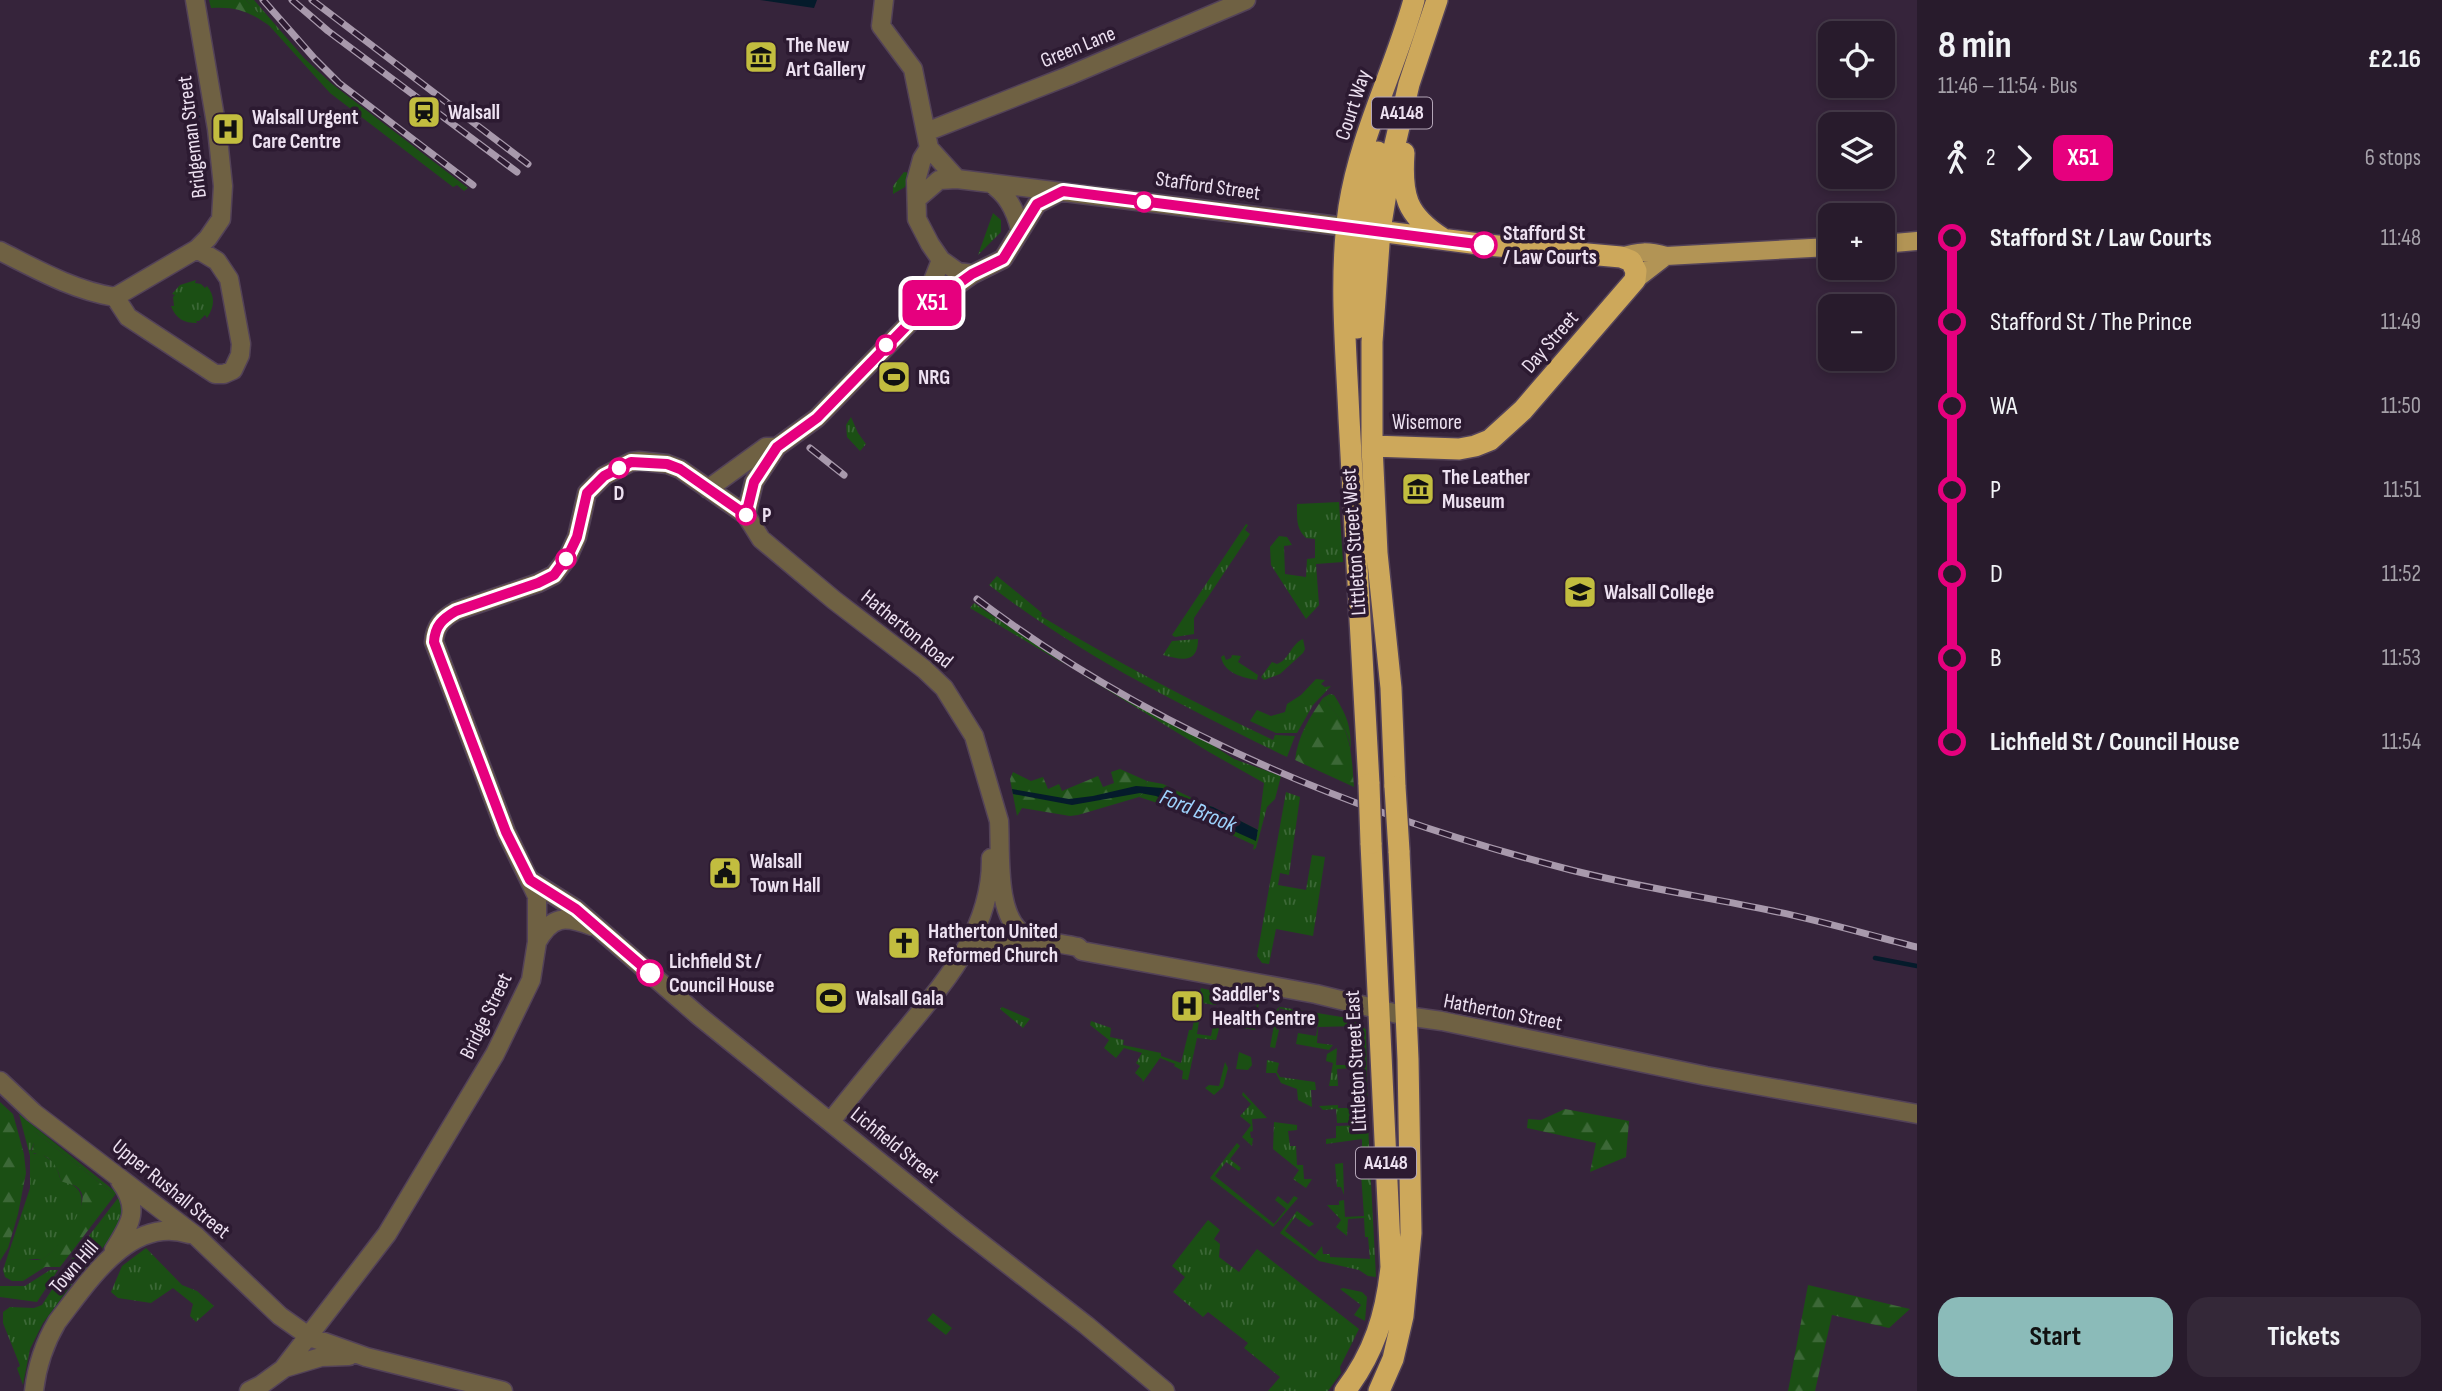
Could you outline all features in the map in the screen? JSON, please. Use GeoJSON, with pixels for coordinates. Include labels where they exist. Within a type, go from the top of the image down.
{"type":"FeatureCollection","features":[{"type":"Feature","properties":{"kind":"highway","name":"Court Way"},"geometry":{"type":"LineString","coordinates":[[1364,228],[1362,153],[1399,50],[1413,1]]}},
{"type":"Feature","properties":{"kind":"highway"},"geometry":{"type":"LineString","coordinates":[[1364,228],[1374,164],[1399,82],[1415,42],[1434,11]]}},
{"type":"Feature","properties":{"kind":"highway","name":"A4148"},"geometry":{"type":"LineString","coordinates":[[1364,228],[1392,157],[1405,99],[1434,11]]}},
{"type":"Feature","properties":{"kind":"highway"},"geometry":{"type":"LineString","coordinates":[[1405,99],[1408,115],[1403,171],[1404,193],[1410,208],[1422,225],[1445,240]]}},
{"type":"Feature","properties":{"kind":"highway","name":"Stafford Street"},"geometry":{"type":"LineString","coordinates":[[1364,228],[1554,253],[1629,266]]}},
{"type":"Feature","properties":{"kind":"highway","name":"Littleton Street West"},"geometry":{"type":"LineString","coordinates":[[1364,228],[1355,356],[1347,368],[1371,843]]}},
{"type":"Feature","properties":{"kind":"highway","name":"Littleton Street West"},"geometry":{"type":"LineString","coordinates":[[1364,228],[1372,342],[1372,446],[1377,553],[1391,688],[1406,1016]]}},
{"type":"Feature","properties":{"kind":"highway","name":"Day Street"},"geometry":{"type":"LineString","coordinates":[[1482,443],[1498,434],[1523,410],[1629,266]]}},
{"type":"Feature","properties":{"kind":"highway"},"geometry":{"type":"LineString","coordinates":[[1349,421],[1372,446]]}},
{"type":"Feature","properties":{"kind":"highway","name":"Wisemore"},"geometry":{"type":"LineString","coordinates":[[1372,446],[1459,449],[1482,443]]}},
{"type":"Feature","properties":{"kind":"highway","name":"Littleton Street East"},"geometry":{"type":"LineString","coordinates":[[1345,1391],[1366,1361],[1375,1342],[1384,1315],[1391,1267],[1371,843]]}},
{"type":"Feature","properties":{"kind":"highway","name":"A4148"},"geometry":{"type":"LineString","coordinates":[[1382,1384],[1396,1348],[1406,1295],[1411,1233],[1406,1016]]}},
{"type":"Feature","properties":{"kind":"main road"},"geometry":{"type":"LineString","coordinates":[[1895,243],[1917,241]]}},
{"type":"Feature","properties":{"kind":"main road","name":"Stafford Street"},"geometry":{"type":"LineString","coordinates":[[1629,266],[1636,252],[1650,251],[1666,256],[1818,248]]}},
{"type":"Feature","properties":{"kind":"main road"},"geometry":{"type":"LineString","coordinates":[[1629,266],[1666,256]]}},
{"type":"Feature","properties":{"kind":"street","name":"Bridgeman Street"},"geometry":{"type":"LineString","coordinates":[[115,298],[197,249],[221,219],[223,186],[217,129],[195,0]]}},
{"type":"Feature","properties":{"kind":"street"},"geometry":{"type":"LineString","coordinates":[[884,0],[881,26],[914,69],[928,140],[957,179]]}},
{"type":"Feature","properties":{"kind":"street","name":"Green Lane"},"geometry":{"type":"LineString","coordinates":[[928,140],[1068,76],[1246,0]]}},
{"type":"Feature","properties":{"kind":"street"},"geometry":{"type":"LineString","coordinates":[[928,140],[916,181],[917,219],[942,260],[951,269],[972,274]]}},
{"type":"Feature","properties":{"kind":"street","name":"Stafford Street"},"geometry":{"type":"LineString","coordinates":[[918,198],[939,180],[957,179],[1293,222],[1364,228]]}},
{"type":"Feature","properties":{"kind":"street"},"geometry":{"type":"LineString","coordinates":[[990,183],[1007,198],[1020,229]]}},
{"type":"Feature","properties":{"kind":"street"},"geometry":{"type":"LineString","coordinates":[[777,447],[766,447],[708,489],[746,515],[754,482],[777,447],[817,418],[922,310],[972,274],[1003,259],[1037,204],[1063,191]]}},
{"type":"Feature","properties":{"kind":"street"},"geometry":{"type":"LineString","coordinates":[[0,251],[88,293],[115,298],[128,317],[215,374],[224,374],[233,370],[240,355],[241,344],[229,279],[216,261],[197,249]]}},
{"type":"Feature","properties":{"kind":"street"},"geometry":{"type":"LineString","coordinates":[[922,310],[942,260]]}},
{"type":"Feature","properties":{"kind":"street","name":"Bridge Street"},"geometry":{"type":"LineString","coordinates":[[283,1369],[387,1234],[495,1054],[531,979],[537,942],[537,895],[506,832],[434,642],[435,630],[443,618],[456,611],[554,575],[568,556],[577,537],[587,493],[604,476],[631,462],[667,464],[693,476],[708,489]]}},
{"type":"Feature","properties":{"kind":"street","name":"Hatherton Road"},"geometry":{"type":"LineString","coordinates":[[746,515],[761,539],[924,669],[944,688],[974,736],[989,782],[999,821],[1003,900],[1013,925]]}},
{"type":"Feature","properties":{"kind":"street","name":"Hatherton Road"},"geometry":{"type":"LineString","coordinates":[[831,1121],[943,984],[978,924],[989,890],[991,821],[994,809]]}},
{"type":"Feature","properties":{"kind":"street","name":"Lichfield Street"},"geometry":{"type":"LineString","coordinates":[[530,880],[559,896],[699,1016],[1165,1391]]}},
{"type":"Feature","properties":{"kind":"street","name":"Lichfield Street"},"geometry":{"type":"LineString","coordinates":[[537,942],[544,929],[560,919],[570,919],[600,930]]}},
{"type":"Feature","properties":{"kind":"street","name":"Hatherton Street"},"geometry":{"type":"LineString","coordinates":[[1013,925],[1027,935],[1077,947],[1082,951],[1316,994],[1406,1016],[1442,1021],[1706,1076],[1917,1114]]}},
{"type":"Feature","properties":{"kind":"street","name":"Hatherton Street"},"geometry":{"type":"LineString","coordinates":[[961,956],[1003,940],[1076,954],[1082,951]]}},
{"type":"Feature","properties":{"kind":"street","name":"Upper Rushall Street"},"geometry":{"type":"LineString","coordinates":[[0,1081],[34,1113],[197,1236],[280,1316],[310,1337],[366,1357]]}},
{"type":"Feature","properties":{"kind":"street"},"geometry":{"type":"LineString","coordinates":[[110,1168],[130,1196],[132,1221],[110,1256]]}},
{"type":"Feature","properties":{"kind":"street","name":"Town Hill"},"geometry":{"type":"LineString","coordinates":[[34,1391],[39,1361],[50,1334],[110,1256],[152,1232],[175,1229],[197,1236]]}},
{"type":"Feature","properties":{"kind":"street"},"geometry":{"type":"LineString","coordinates":[[249,1391],[283,1369],[321,1357],[366,1357],[503,1391]]}},
{"type":"Feature","properties":{"kind":"green space"},"geometry":{"type":"Polygon","coordinates":[[[209,0],[246,0],[271,27],[243,11],[211,8],[209,0]]]}},
{"type":"Feature","properties":{"kind":"green space"},"geometry":{"type":"Polygon","coordinates":[[[246,0],[254,0],[304,58],[332,84],[468,188],[464,191],[457,185],[453,187],[330,93],[246,0]]]}},
{"type":"Feature","properties":{"kind":"green space"},"geometry":{"type":"Polygon","coordinates":[[[904,172],[910,173],[905,187],[893,194],[893,186],[904,172]]]}},
{"type":"Feature","properties":{"kind":"green space"},"geometry":{"type":"Polygon","coordinates":[[[993,213],[1001,220],[1001,232],[978,255],[993,213]]]}},
{"type":"Feature","properties":{"kind":"green space"},"geometry":{"type":"Polygon","coordinates":[[[196,280],[195,283],[205,288],[207,286],[213,301],[207,318],[205,315],[196,321],[197,323],[181,319],[171,306],[174,306],[175,295],[172,294],[180,285],[196,280]]]}},
{"type":"Feature","properties":{"kind":"green space"},"geometry":{"type":"Polygon","coordinates":[[[851,417],[866,444],[860,451],[847,437],[846,425],[851,417]]]}},
{"type":"Feature","properties":{"kind":"green space"},"geometry":{"type":"Polygon","coordinates":[[[1339,502],[1343,562],[1316,564],[1319,605],[1306,619],[1271,565],[1270,547],[1279,536],[1287,537],[1292,545],[1284,546],[1285,574],[1306,577],[1307,559],[1315,558],[1315,539],[1306,538],[1300,531],[1297,504],[1339,502]]]}},
{"type":"Feature","properties":{"kind":"green space"},"geometry":{"type":"Polygon","coordinates":[[[1246,524],[1248,525],[1245,530],[1250,534],[1194,618],[1194,634],[1175,637],[1172,635],[1246,524]]]}},
{"type":"Feature","properties":{"kind":"green space"},"geometry":{"type":"Polygon","coordinates":[[[997,576],[1042,613],[1041,616],[1155,681],[1273,740],[1275,735],[1295,736],[1287,757],[1171,699],[1059,634],[989,585],[997,576]]]}},
{"type":"Feature","properties":{"kind":"green space"},"geometry":{"type":"Polygon","coordinates":[[[974,603],[1066,665],[970,608],[974,603]]]}},
{"type":"Feature","properties":{"kind":"green space"},"geometry":{"type":"Polygon","coordinates":[[[1198,639],[1195,653],[1188,658],[1163,655],[1172,641],[1198,639]]]}},
{"type":"Feature","properties":{"kind":"green space"},"geometry":{"type":"Polygon","coordinates":[[[1303,639],[1303,653],[1280,674],[1264,680],[1261,677],[1272,662],[1281,662],[1303,639]]]}},
{"type":"Feature","properties":{"kind":"green space"},"geometry":{"type":"Polygon","coordinates":[[[1224,655],[1226,660],[1232,655],[1241,656],[1238,662],[1258,675],[1257,680],[1230,671],[1221,657],[1224,655]]]}},
{"type":"Feature","properties":{"kind":"green space"},"geometry":{"type":"Polygon","coordinates":[[[1083,675],[1186,728],[1234,759],[1281,776],[1275,799],[1267,807],[1256,848],[1253,850],[1254,845],[1176,809],[1139,797],[1144,792],[1147,781],[1163,784],[1258,830],[1264,783],[1083,675]]]}},
{"type":"Feature","properties":{"kind":"green space"},"geometry":{"type":"Polygon","coordinates":[[[1316,679],[1325,680],[1321,684],[1325,687],[1331,686],[1313,705],[1297,733],[1276,733],[1250,721],[1257,710],[1271,716],[1285,712],[1287,704],[1301,695],[1316,679]]]}},
{"type":"Feature","properties":{"kind":"green space"},"geometry":{"type":"Polygon","coordinates":[[[1334,695],[1347,721],[1351,750],[1341,722],[1323,698],[1334,695]]]}},
{"type":"Feature","properties":{"kind":"green space"},"geometry":{"type":"Polygon","coordinates":[[[1323,698],[1345,729],[1351,750],[1354,787],[1295,760],[1305,728],[1323,698]]]}},
{"type":"Feature","properties":{"kind":"green space"},"geometry":{"type":"Polygon","coordinates":[[[1120,769],[1147,781],[1144,792],[1139,797],[1078,815],[1022,808],[1017,816],[1010,779],[1013,772],[1031,781],[1043,777],[1048,789],[1059,784],[1062,791],[1098,776],[1103,787],[1114,783],[1111,772],[1120,769]]]}},
{"type":"Feature","properties":{"kind":"green space"},"geometry":{"type":"Polygon","coordinates":[[[1286,792],[1300,797],[1289,875],[1280,873],[1278,885],[1306,890],[1312,855],[1325,857],[1313,936],[1276,929],[1269,964],[1262,963],[1257,956],[1286,792]]]}},
{"type":"Feature","properties":{"kind":"green space"},"geometry":{"type":"Polygon","coordinates":[[[1196,799],[1258,830],[1255,845],[1199,820],[1204,811],[1197,806],[1196,799]]]}},
{"type":"Feature","properties":{"kind":"green space"},"geometry":{"type":"Polygon","coordinates":[[[1201,988],[1259,1002],[1255,1030],[1237,1027],[1238,1023],[1252,1025],[1257,1004],[1217,1000],[1216,1005],[1202,1003],[1200,1015],[1197,1015],[1196,1020],[1199,1021],[1197,1034],[1211,1036],[1215,1016],[1233,1020],[1233,1028],[1220,1025],[1216,1040],[1197,1038],[1188,1080],[1182,1079],[1183,1071],[1174,1066],[1175,1064],[1160,1058],[1143,1082],[1135,1073],[1140,1066],[1136,1063],[1142,1053],[1124,1048],[1116,1058],[1104,1048],[1109,1040],[1090,1025],[1091,1021],[1111,1028],[1110,1037],[1124,1040],[1123,1045],[1161,1053],[1161,1056],[1181,1063],[1189,1030],[1192,1030],[1201,988]]]}},
{"type":"Feature","properties":{"kind":"green space"},"geometry":{"type":"Polygon","coordinates":[[[1002,1007],[1030,1019],[1023,1028],[1000,1009],[1002,1007]]]}},
{"type":"Feature","properties":{"kind":"green space"},"geometry":{"type":"Polygon","coordinates":[[[1280,1007],[1360,1022],[1366,1030],[1368,1122],[1337,1123],[1336,1109],[1323,1110],[1319,1106],[1360,1108],[1357,1087],[1354,1087],[1353,1068],[1337,1069],[1338,1086],[1329,1086],[1333,1063],[1326,1061],[1327,1054],[1337,1048],[1336,1065],[1352,1065],[1358,1026],[1318,1027],[1317,1043],[1333,1045],[1329,1050],[1296,1044],[1298,1033],[1316,1036],[1319,1019],[1279,1008],[1276,1029],[1279,1030],[1275,1048],[1270,1047],[1277,1009],[1280,1007]]]}},
{"type":"Feature","properties":{"kind":"green space"},"geometry":{"type":"Polygon","coordinates":[[[1239,1052],[1251,1057],[1252,1065],[1248,1070],[1236,1069],[1239,1052]]]}},
{"type":"Feature","properties":{"kind":"green space"},"geometry":{"type":"Polygon","coordinates":[[[1267,1060],[1279,1063],[1277,1072],[1280,1077],[1315,1082],[1316,1090],[1311,1090],[1312,1107],[1298,1100],[1297,1089],[1281,1083],[1276,1073],[1266,1073],[1267,1060]]]}},
{"type":"Feature","properties":{"kind":"green space"},"geometry":{"type":"Polygon","coordinates":[[[1225,1062],[1228,1068],[1223,1087],[1214,1095],[1205,1088],[1209,1085],[1219,1086],[1225,1062]]]}},
{"type":"Feature","properties":{"kind":"green space"},"geometry":{"type":"Polygon","coordinates":[[[1243,1092],[1267,1118],[1252,1119],[1252,1146],[1242,1137],[1251,1125],[1240,1116],[1251,1104],[1242,1095],[1243,1092]]]}},
{"type":"Feature","properties":{"kind":"green space"},"geometry":{"type":"Polygon","coordinates":[[[0,1102],[13,1114],[24,1154],[26,1173],[8,1248],[0,1261],[0,1102]]]}},
{"type":"Feature","properties":{"kind":"green space"},"geometry":{"type":"Polygon","coordinates":[[[1565,1109],[1629,1121],[1626,1157],[1590,1172],[1596,1143],[1527,1128],[1528,1119],[1541,1120],[1565,1109]]]}},
{"type":"Feature","properties":{"kind":"green space"},"geometry":{"type":"Polygon","coordinates":[[[19,1114],[117,1193],[115,1195],[34,1131],[31,1150],[55,1163],[61,1181],[74,1186],[81,1194],[81,1205],[78,1217],[62,1242],[43,1259],[28,1259],[23,1281],[12,1281],[5,1277],[3,1270],[30,1188],[30,1156],[19,1114]]]}},
{"type":"Feature","properties":{"kind":"green space"},"geometry":{"type":"Polygon","coordinates":[[[1274,1122],[1297,1125],[1297,1130],[1288,1131],[1290,1146],[1296,1146],[1297,1165],[1303,1165],[1304,1179],[1312,1179],[1306,1188],[1293,1179],[1299,1170],[1273,1149],[1274,1122]]]}},
{"type":"Feature","properties":{"kind":"green space"},"geometry":{"type":"Polygon","coordinates":[[[1368,1125],[1376,1277],[1368,1276],[1359,1270],[1319,1261],[1280,1233],[1297,1211],[1314,1224],[1309,1227],[1295,1217],[1285,1231],[1315,1255],[1322,1246],[1323,1254],[1330,1254],[1330,1257],[1370,1259],[1364,1218],[1348,1219],[1347,1236],[1336,1227],[1341,1220],[1327,1205],[1339,1205],[1339,1201],[1344,1200],[1345,1217],[1364,1216],[1360,1160],[1362,1139],[1326,1144],[1326,1139],[1336,1138],[1336,1126],[1368,1125]]]}},
{"type":"Feature","properties":{"kind":"green space"},"geometry":{"type":"Polygon","coordinates":[[[33,1130],[115,1195],[60,1267],[45,1267],[23,1281],[25,1262],[50,1254],[70,1229],[82,1201],[78,1188],[61,1181],[51,1161],[43,1155],[31,1153],[34,1143],[33,1130]]]}},
{"type":"Feature","properties":{"kind":"green space"},"geometry":{"type":"Polygon","coordinates":[[[1237,1143],[1240,1146],[1230,1159],[1241,1168],[1239,1171],[1226,1162],[1215,1176],[1274,1224],[1286,1209],[1275,1200],[1278,1196],[1288,1204],[1294,1196],[1298,1198],[1273,1227],[1210,1178],[1237,1143]]]}},
{"type":"Feature","properties":{"kind":"green space"},"geometry":{"type":"Polygon","coordinates":[[[1343,1163],[1344,1195],[1341,1187],[1337,1187],[1335,1164],[1343,1163]]]}},
{"type":"Feature","properties":{"kind":"green space"},"geometry":{"type":"Polygon","coordinates":[[[118,1198],[122,1200],[122,1221],[117,1231],[43,1323],[30,1349],[23,1385],[17,1368],[20,1366],[3,1323],[3,1312],[10,1307],[34,1308],[42,1305],[75,1254],[118,1198]]]}},
{"type":"Feature","properties":{"kind":"green space"},"geometry":{"type":"Polygon","coordinates":[[[1208,1220],[1220,1230],[1214,1239],[1220,1244],[1219,1257],[1239,1272],[1257,1249],[1359,1329],[1340,1367],[1341,1373],[1328,1391],[1268,1391],[1280,1377],[1244,1348],[1248,1343],[1208,1312],[1203,1317],[1173,1292],[1185,1277],[1172,1266],[1208,1220]]]}},
{"type":"Feature","properties":{"kind":"green space"},"geometry":{"type":"Polygon","coordinates":[[[146,1248],[182,1285],[197,1291],[214,1306],[196,1322],[190,1316],[193,1304],[173,1288],[151,1303],[118,1298],[111,1292],[122,1266],[146,1248]]]}},
{"type":"Feature","properties":{"kind":"green space"},"geometry":{"type":"Polygon","coordinates":[[[50,1270],[58,1270],[37,1302],[0,1297],[0,1286],[25,1286],[50,1270]]]}},
{"type":"Feature","properties":{"kind":"green space"},"geometry":{"type":"Polygon","coordinates":[[[1808,1285],[1910,1309],[1889,1328],[1832,1315],[1815,1391],[1788,1391],[1808,1285]]]}},
{"type":"Feature","properties":{"kind":"green space"},"geometry":{"type":"Polygon","coordinates":[[[1340,1289],[1362,1292],[1367,1297],[1365,1321],[1354,1315],[1361,1305],[1340,1289]]]}},
{"type":"Feature","properties":{"kind":"green space"},"geometry":{"type":"Polygon","coordinates":[[[933,1313],[952,1328],[946,1335],[927,1320],[933,1313]]]}},
{"type":"Feature","properties":{"kind":"water"},"geometry":{"type":"Polygon","coordinates":[[[760,0],[817,0],[814,8],[760,0]]]}},
{"type":"Feature","properties":{"kind":"water"},"geometry":{"type":"Polygon","coordinates":[[[191,98],[195,111],[201,117],[190,120],[183,100],[191,98]]]}},
{"type":"Feature","properties":{"kind":"water"},"geometry":{"type":"Polygon","coordinates":[[[1136,786],[1162,788],[1213,807],[1258,830],[1256,841],[1156,796],[1140,793],[1072,805],[1013,794],[1012,789],[1069,799],[1136,786]]]}},
{"type":"Feature","properties":{"kind":"waterway","name":"Ford Brook"},"geometry":{"type":"LineString","coordinates":[[1875,958],[1917,966]]}},
{"type":"Feature","properties":{"kind":"railway"},"geometry":{"type":"LineString","coordinates":[[263,0],[339,83],[473,185]]}},
{"type":"Feature","properties":{"kind":"railway"},"geometry":{"type":"LineString","coordinates":[[292,0],[328,31],[517,172]]}},
{"type":"Feature","properties":{"kind":"railway"},"geometry":{"type":"LineString","coordinates":[[312,0],[528,164]]}},
{"type":"Feature","properties":{"kind":"railway"},"geometry":{"type":"LineString","coordinates":[[810,448],[844,475]]}},
{"type":"Feature","properties":{"kind":"railway"},"geometry":{"type":"LineString","coordinates":[[977,599],[1044,646],[1186,729],[1260,764],[1336,795],[1492,848],[1571,870],[1791,915],[1917,947]]}},
{"type":"Feature","properties":{"kind":"bus line","name":"X51"},"geometry":{"type":"LineString","coordinates":[[650,973],[576,909],[530,880],[506,832],[434,642],[435,630],[443,618],[554,575],[568,556],[577,537],[587,493],[604,476],[631,462],[667,464],[693,476],[746,515],[754,482],[777,447],[817,418],[922,310],[972,274],[1003,259],[1037,204],[1063,191],[1484,245]]}},
{"type":"Feature","properties":{"kind":"place","name":"The New Art Gallery"},"geometry":{"type":"Point","coordinates":[761,57]}},
{"type":"Feature","properties":{"kind":"place","name":"Walsall"},"geometry":{"type":"Point","coordinates":[424,112]}},
{"type":"Feature","properties":{"kind":"place","name":"Walsall Urgent Care Centre"},"geometry":{"type":"Point","coordinates":[228,129]}},
{"type":"Feature","properties":{"kind":"place","name":"Stafford St / Law Courts"},"geometry":{"type":"Point","coordinates":[1484,245]}},
{"type":"Feature","properties":{"kind":"place","name":"NRG"},"geometry":{"type":"Point","coordinates":[894,377]}},
{"type":"Feature","properties":{"kind":"place","name":"D"},"geometry":{"type":"Point","coordinates":[619,468]}},
{"type":"Feature","properties":{"kind":"place","name":"The Leather Museum"},"geometry":{"type":"Point","coordinates":[1418,489]}},
{"type":"Feature","properties":{"kind":"place","name":"P"},"geometry":{"type":"Point","coordinates":[746,515]}},
{"type":"Feature","properties":{"kind":"place","name":"Walsall College"},"geometry":{"type":"Point","coordinates":[1580,592]}},
{"type":"Feature","properties":{"kind":"place","name":"Walsall Town Hall"},"geometry":{"type":"Point","coordinates":[725,873]}},
{"type":"Feature","properties":{"kind":"place","name":"Hatherton United Reformed Church"},"geometry":{"type":"Point","coordinates":[904,943]}},
{"type":"Feature","properties":{"kind":"place","name":"Lichfield St / Council House"},"geometry":{"type":"Point","coordinates":[650,973]}},
{"type":"Feature","properties":{"kind":"place","name":"Walsall Gala"},"geometry":{"type":"Point","coordinates":[831,998]}},
{"type":"Feature","properties":{"kind":"place","name":"Saddler's Health Centre"},"geometry":{"type":"Point","coordinates":[1187,1006]}}]}
